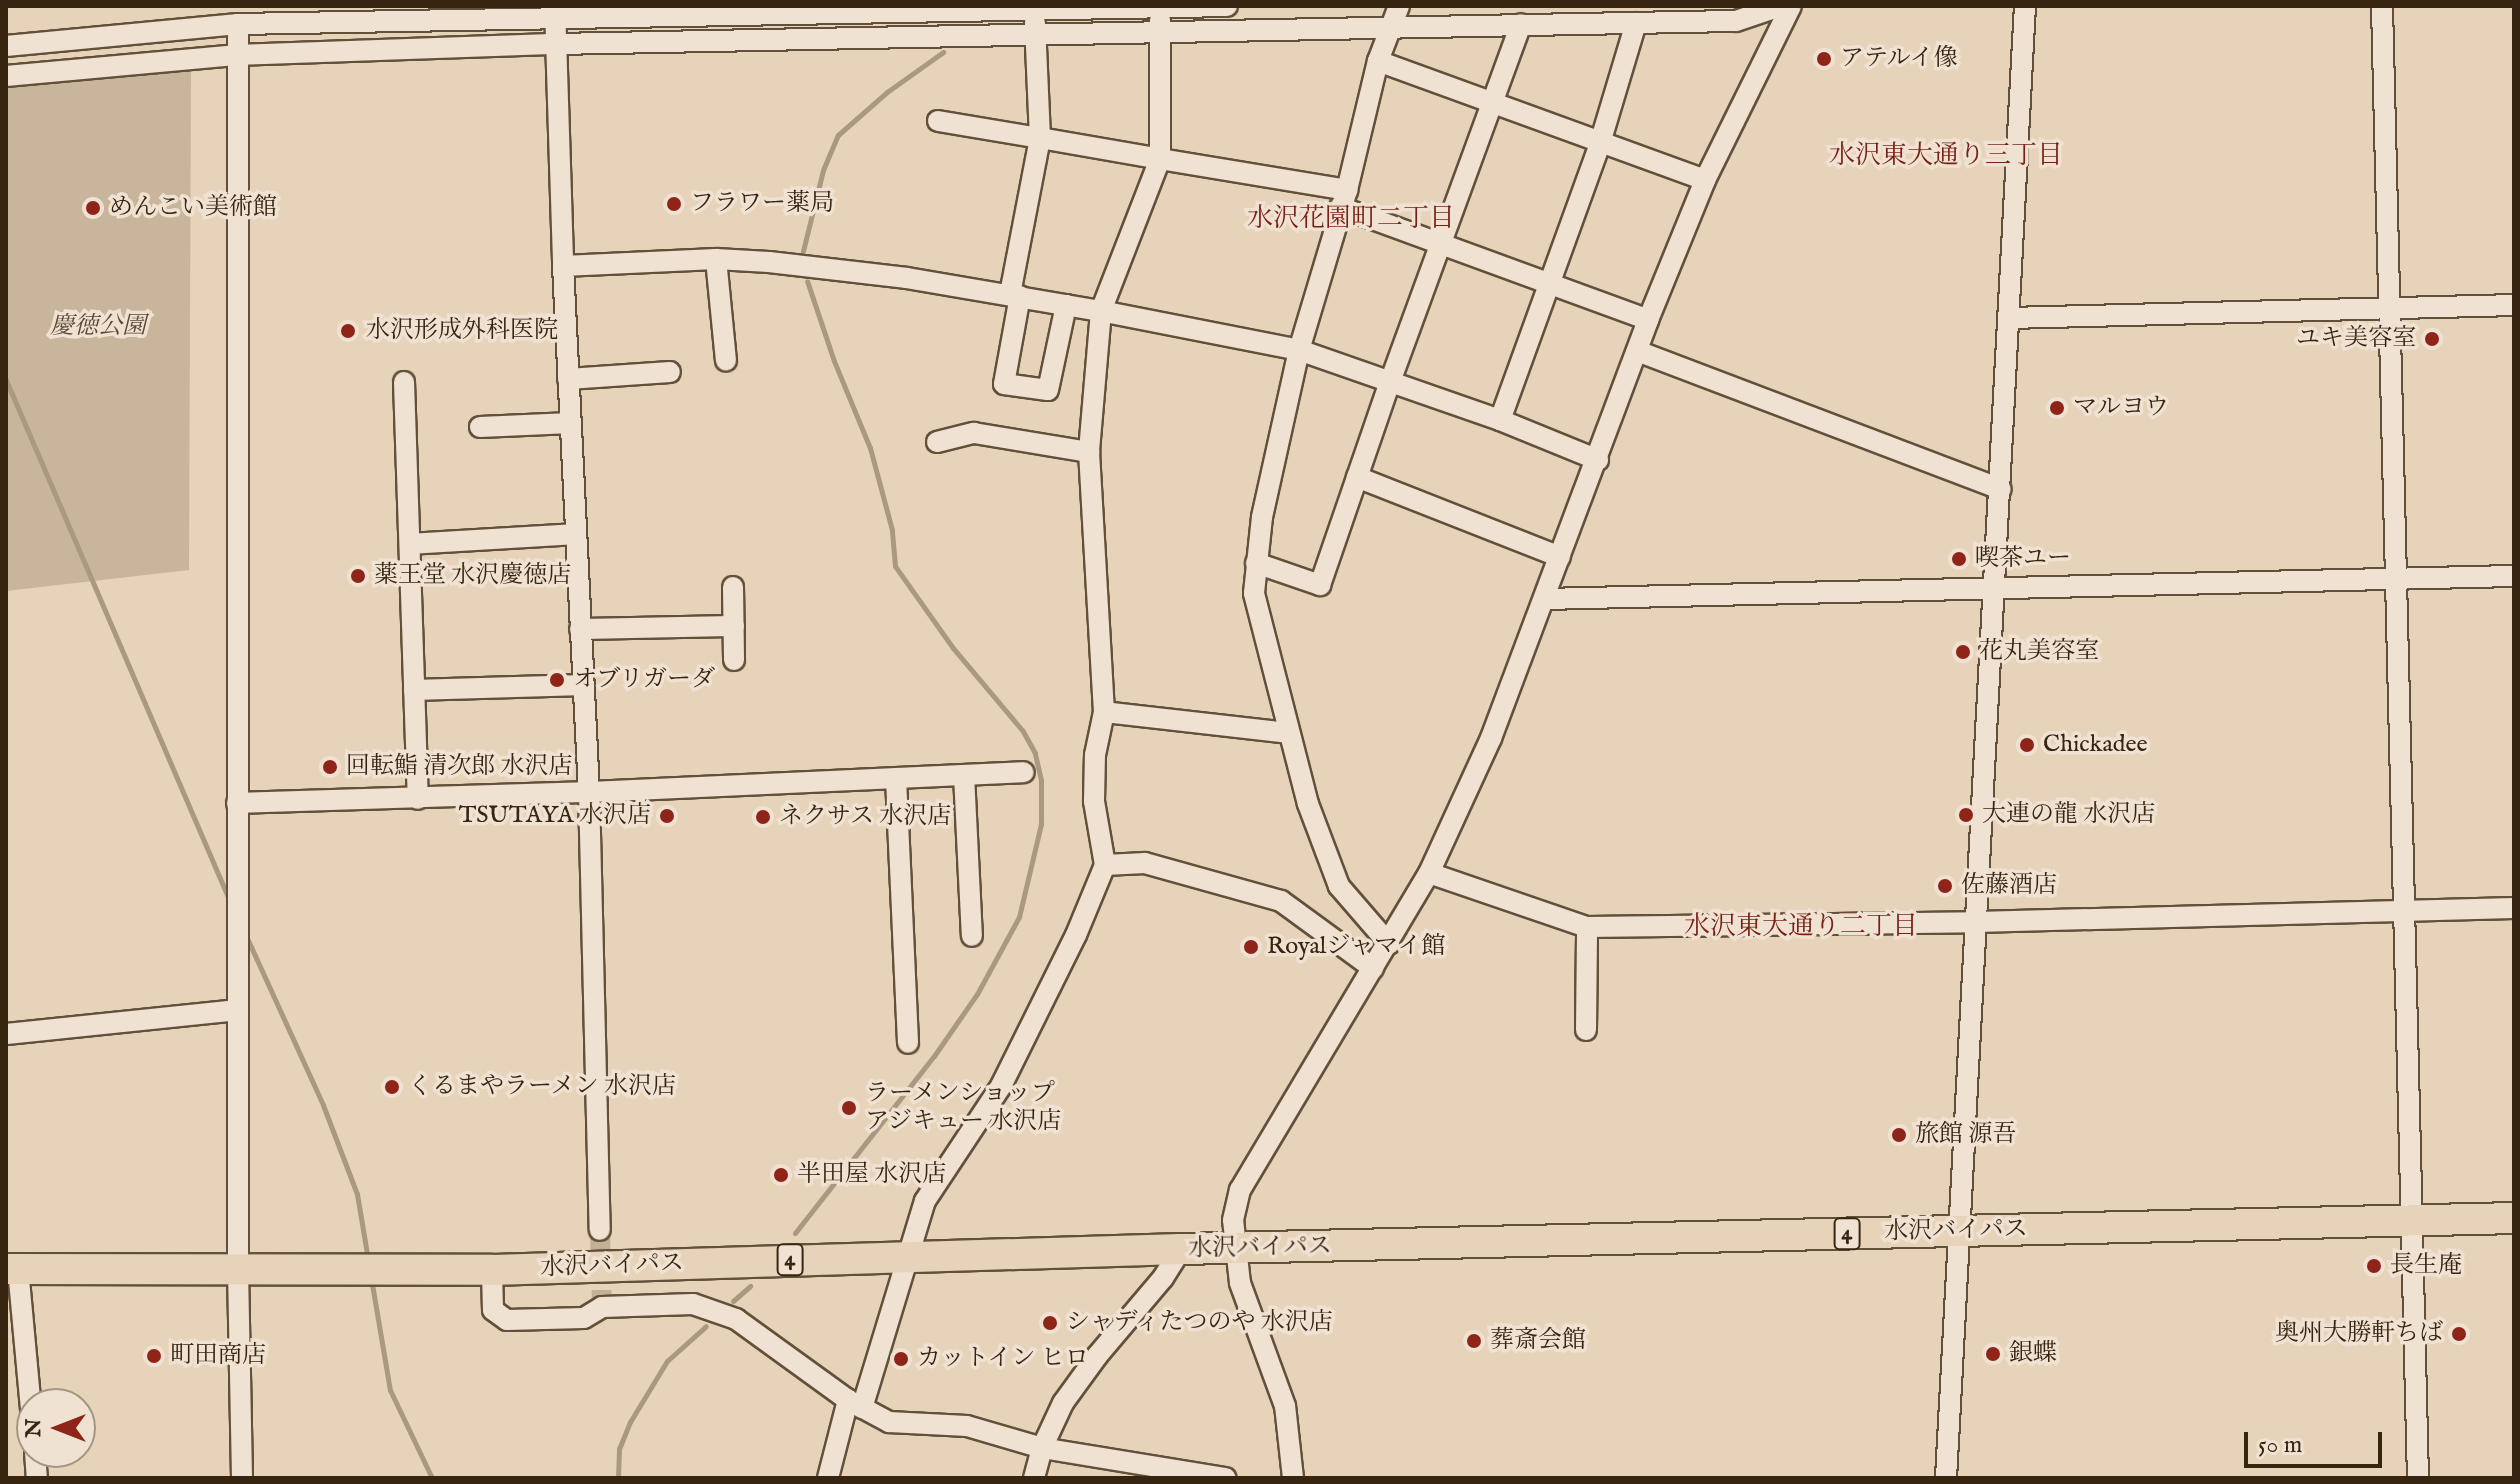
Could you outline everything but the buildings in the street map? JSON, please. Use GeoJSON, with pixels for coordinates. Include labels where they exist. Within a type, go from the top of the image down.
{"type":"FeatureCollection","features":[{"type":"Feature","properties":{"kind":"highway","name":"水沢バイパス"},"geometry":{"type":"LineString","coordinates":[[12,1269],[492,1270],[1181,1249],[2514,1218]]}},
{"type":"Feature","properties":{"kind":"street"},"geometry":{"type":"LineString","coordinates":[[6,46],[238,24],[555,13],[1035,11],[1227,6]]}},
{"type":"Feature","properties":{"kind":"street"},"geometry":{"type":"LineString","coordinates":[[1389,944],[1339,886],[1308,804],[1254,593],[1262,517],[1299,350],[1344,199],[1378,61],[1399,6]]}},
{"type":"Feature","properties":{"kind":"street"},"geometry":{"type":"LineString","coordinates":[[6,76],[238,55],[556,44],[1736,21],[1780,6]]}},
{"type":"Feature","properties":{"kind":"street"},"geometry":{"type":"LineString","coordinates":[[1293,1478],[1285,1406],[1250,1316],[1235,1249],[1233,1220],[1240,1190],[1429,873],[1491,738],[1598,460],[1648,320],[1705,180],[1791,6]]}},
{"type":"Feature","properties":{"kind":"street"},"geometry":{"type":"LineString","coordinates":[[1946,1478],[2025,6]]}},
{"type":"Feature","properties":{"kind":"street"},"geometry":{"type":"LineString","coordinates":[[2382,6],[2418,1478]]}},
{"type":"Feature","properties":{"kind":"street"},"geometry":{"type":"LineString","coordinates":[[828,1478],[909,1256],[925,1201],[1001,1086],[1076,935],[1105,865],[1094,801],[1095,755],[1104,712],[1105,679],[1089,452],[1101,311],[1160,159],[1160,8]]}},
{"type":"Feature","properties":{"kind":"street"},"geometry":{"type":"LineString","coordinates":[[1035,11],[1040,138],[1004,384],[1048,390],[1066,305]]}},
{"type":"Feature","properties":{"kind":"street"},"geometry":{"type":"LineString","coordinates":[[555,13],[563,266],[589,792],[600,1230]]}},
{"type":"Feature","properties":{"kind":"street"},"geometry":{"type":"LineString","coordinates":[[1500,420],[1600,143],[1636,23]]}},
{"type":"Feature","properties":{"kind":"street"},"geometry":{"type":"LineString","coordinates":[[238,24],[238,1269],[242,1477]]}},
{"type":"Feature","properties":{"kind":"street"},"geometry":{"type":"LineString","coordinates":[[1256,563],[1320,585],[1390,382],[1521,24]]}},
{"type":"Feature","properties":{"kind":"street"},"geometry":{"type":"LineString","coordinates":[[1378,61],[1705,180]]}},
{"type":"Feature","properties":{"kind":"street"},"geometry":{"type":"LineString","coordinates":[[938,121],[1160,159],[1344,199],[1442,243],[1648,320]]}},
{"type":"Feature","properties":{"kind":"street"},"geometry":{"type":"LineString","coordinates":[[563,266],[716,259],[907,278],[1101,311],[1299,350],[1500,420],[1598,460]]}},
{"type":"Feature","properties":{"kind":"street"},"geometry":{"type":"LineString","coordinates":[[716,259],[726,361]]}},
{"type":"Feature","properties":{"kind":"street"},"geometry":{"type":"LineString","coordinates":[[2009,318],[2388,311],[2514,305]]}},
{"type":"Feature","properties":{"kind":"street"},"geometry":{"type":"LineString","coordinates":[[1637,351],[2001,489]]}},
{"type":"Feature","properties":{"kind":"street"},"geometry":{"type":"LineString","coordinates":[[568,379],[670,372]]}},
{"type":"Feature","properties":{"kind":"street"},"geometry":{"type":"LineString","coordinates":[[404,382],[418,799]]}},
{"type":"Feature","properties":{"kind":"street"},"geometry":{"type":"LineString","coordinates":[[480,427],[571,423]]}},
{"type":"Feature","properties":{"kind":"street"},"geometry":{"type":"LineString","coordinates":[[937,442],[974,433],[1089,452]]}},
{"type":"Feature","properties":{"kind":"street"},"geometry":{"type":"LineString","coordinates":[[1357,477],[1560,557]]}},
{"type":"Feature","properties":{"kind":"street"},"geometry":{"type":"LineString","coordinates":[[410,544],[576,534]]}},
{"type":"Feature","properties":{"kind":"street"},"geometry":{"type":"LineString","coordinates":[[1544,599],[2514,576]]}},
{"type":"Feature","properties":{"kind":"street"},"geometry":{"type":"LineString","coordinates":[[733,587],[734,660]]}},
{"type":"Feature","properties":{"kind":"street"},"geometry":{"type":"LineString","coordinates":[[580,629],[734,626]]}},
{"type":"Feature","properties":{"kind":"street"},"geometry":{"type":"LineString","coordinates":[[414,690],[583,685]]}},
{"type":"Feature","properties":{"kind":"street"},"geometry":{"type":"LineString","coordinates":[[1104,712],[1289,733]]}},
{"type":"Feature","properties":{"kind":"street"},"geometry":{"type":"LineString","coordinates":[[237,803],[418,799],[1024,772]]}},
{"type":"Feature","properties":{"kind":"street"},"geometry":{"type":"LineString","coordinates":[[964,775],[972,936]]}},
{"type":"Feature","properties":{"kind":"street"},"geometry":{"type":"LineString","coordinates":[[896,778],[908,1043]]}},
{"type":"Feature","properties":{"kind":"street"},"geometry":{"type":"LineString","coordinates":[[1105,865],[1145,863],[1281,901],[1373,968]]}},
{"type":"Feature","properties":{"kind":"street"},"geometry":{"type":"LineString","coordinates":[[1429,873],[1587,927],[1976,922],[2514,908]]}},
{"type":"Feature","properties":{"kind":"street"},"geometry":{"type":"LineString","coordinates":[[1586,1030],[1587,927]]}},
{"type":"Feature","properties":{"kind":"street"},"geometry":{"type":"LineString","coordinates":[[6,1034],[238,1010]]}},
{"type":"Feature","properties":{"kind":"street"},"geometry":{"type":"LineString","coordinates":[[1034,1478],[1042,1448],[1063,1403],[1097,1356],[1163,1278],[1181,1249]]}},
{"type":"Feature","properties":{"kind":"street"},"geometry":{"type":"LineString","coordinates":[[12,1269],[28,1388]]}},
{"type":"Feature","properties":{"kind":"street"},"geometry":{"type":"LineString","coordinates":[[492,1270],[493,1310],[507,1320],[584,1318],[602,1307],[693,1304],[736,1319],[855,1404],[889,1422],[967,1426],[1042,1448],[1149,1472],[1226,1478]]}},
{"type":"Feature","properties":{"kind":"green space","name":"慶徳公園"},"geometry":{"type":"Polygon","coordinates":[[[191,66],[189,570],[6,591],[6,85],[191,66]]]}},
{"type":"Feature","properties":{"kind":"waterway"},"geometry":{"type":"LineString","coordinates":[[803,251],[823,170],[838,135],[887,92],[943,52]]}},
{"type":"Feature","properties":{"kind":"waterway"},"geometry":{"type":"LineString","coordinates":[[795,1233],[934,1056],[977,994],[1019,917],[1041,824],[1041,780],[1035,753],[1022,730],[953,648],[895,566],[892,530],[870,448],[834,361],[807,281]]}},
{"type":"Feature","properties":{"kind":"waterway"},"geometry":{"type":"LineString","coordinates":[[6,380],[231,904]]}},
{"type":"Feature","properties":{"kind":"waterway"},"geometry":{"type":"LineString","coordinates":[[247,938],[323,1105],[357,1194],[368,1260]]}},
{"type":"Feature","properties":{"kind":"waterway"},"geometry":{"type":"LineString","coordinates":[[371,1278],[390,1390],[432,1478]]}},
{"type":"Feature","properties":{"kind":"waterway"},"geometry":{"type":"LineString","coordinates":[[733,1301],[750,1286]]}},
{"type":"Feature","properties":{"kind":"waterway"},"geometry":{"type":"LineString","coordinates":[[618,1478],[619,1449],[630,1422],[667,1361],[706,1326]]}},
{"type":"Feature","properties":{"kind":"tunnel"},"geometry":{"type":"LineString","coordinates":[[600,1230],[602,1307]]}},
{"type":"Feature","properties":{"kind":"place","name":"アテルイ像"},"geometry":{"type":"Point","coordinates":[1824,59]}},
{"type":"Feature","properties":{"kind":"place","name":"フラワー薬局"},"geometry":{"type":"Point","coordinates":[674,204]}},
{"type":"Feature","properties":{"kind":"place","name":"めんこい美術館"},"geometry":{"type":"Point","coordinates":[93,208]}},
{"type":"Feature","properties":{"kind":"place","name":"水沢形成外科医院"},"geometry":{"type":"Point","coordinates":[348,331]}},
{"type":"Feature","properties":{"kind":"place","name":"ユキ美容室"},"geometry":{"type":"Point","coordinates":[2432,339]}},
{"type":"Feature","properties":{"kind":"place","name":"マルヨウ"},"geometry":{"type":"Point","coordinates":[2057,408]}},
{"type":"Feature","properties":{"kind":"place","name":"喫茶ユー"},"geometry":{"type":"Point","coordinates":[1959,559]}},
{"type":"Feature","properties":{"kind":"place","name":"薬王堂 水沢慶徳店"},"geometry":{"type":"Point","coordinates":[358,576]}},
{"type":"Feature","properties":{"kind":"place","name":"花丸美容室"},"geometry":{"type":"Point","coordinates":[1963,652]}},
{"type":"Feature","properties":{"kind":"place","name":"オブリガーダ"},"geometry":{"type":"Point","coordinates":[557,680]}},
{"type":"Feature","properties":{"kind":"place","name":"Chickadee"},"geometry":{"type":"Point","coordinates":[2027,745]}},
{"type":"Feature","properties":{"kind":"place","name":"回転鮨 清次郎 水沢店"},"geometry":{"type":"Point","coordinates":[330,767]}},
{"type":"Feature","properties":{"kind":"place","name":"大連の龍 水沢店"},"geometry":{"type":"Point","coordinates":[1966,815]}},
{"type":"Feature","properties":{"kind":"place","name":"TSUTAYA 水沢店"},"geometry":{"type":"Point","coordinates":[667,816]}},
{"type":"Feature","properties":{"kind":"place","name":"ネクサス 水沢店"},"geometry":{"type":"Point","coordinates":[763,817]}},
{"type":"Feature","properties":{"kind":"place","name":"佐藤酒店"},"geometry":{"type":"Point","coordinates":[1945,886]}},
{"type":"Feature","properties":{"kind":"place","name":"Royalジャマイ館"},"geometry":{"type":"Point","coordinates":[1251,947]}},
{"type":"Feature","properties":{"kind":"place","name":"くるまやラーメン 水沢店"},"geometry":{"type":"Point","coordinates":[392,1087]}},
{"type":"Feature","properties":{"kind":"place","name":"ラーメンショップ アジキュー 水沢店"},"geometry":{"type":"Point","coordinates":[849,1108]}},
{"type":"Feature","properties":{"kind":"place","name":"旅館 源吾"},"geometry":{"type":"Point","coordinates":[1899,1135]}},
{"type":"Feature","properties":{"kind":"place","name":"半田屋 水沢店"},"geometry":{"type":"Point","coordinates":[781,1175]}},
{"type":"Feature","properties":{"kind":"place","name":"長生庵"},"geometry":{"type":"Point","coordinates":[2374,1266]}},
{"type":"Feature","properties":{"kind":"place","name":"シャディたつのや 水沢店"},"geometry":{"type":"Point","coordinates":[1050,1323]}},
{"type":"Feature","properties":{"kind":"place","name":"奥州大勝軒ちば"},"geometry":{"type":"Point","coordinates":[2459,1334]}},
{"type":"Feature","properties":{"kind":"place","name":"葬斎会館"},"geometry":{"type":"Point","coordinates":[1474,1341]}},
{"type":"Feature","properties":{"kind":"place","name":"銀蝶"},"geometry":{"type":"Point","coordinates":[1993,1354]}},
{"type":"Feature","properties":{"kind":"place","name":"町田商店"},"geometry":{"type":"Point","coordinates":[154,1356]}},
{"type":"Feature","properties":{"kind":"place","name":"カットイン ヒロ"},"geometry":{"type":"Point","coordinates":[901,1359]}},
{"type":"Feature","properties":{"kind":"district","name":"水沢東大通り三丁目"},"geometry":{"type":"Point","coordinates":[1946,156]}},
{"type":"Feature","properties":{"kind":"district","name":"水沢花園町二丁目"},"geometry":{"type":"Point","coordinates":[1351,219]}},
{"type":"Feature","properties":{"kind":"district","name":"水沢東大通り二丁目"},"geometry":{"type":"Point","coordinates":[1801,927]}}]}
